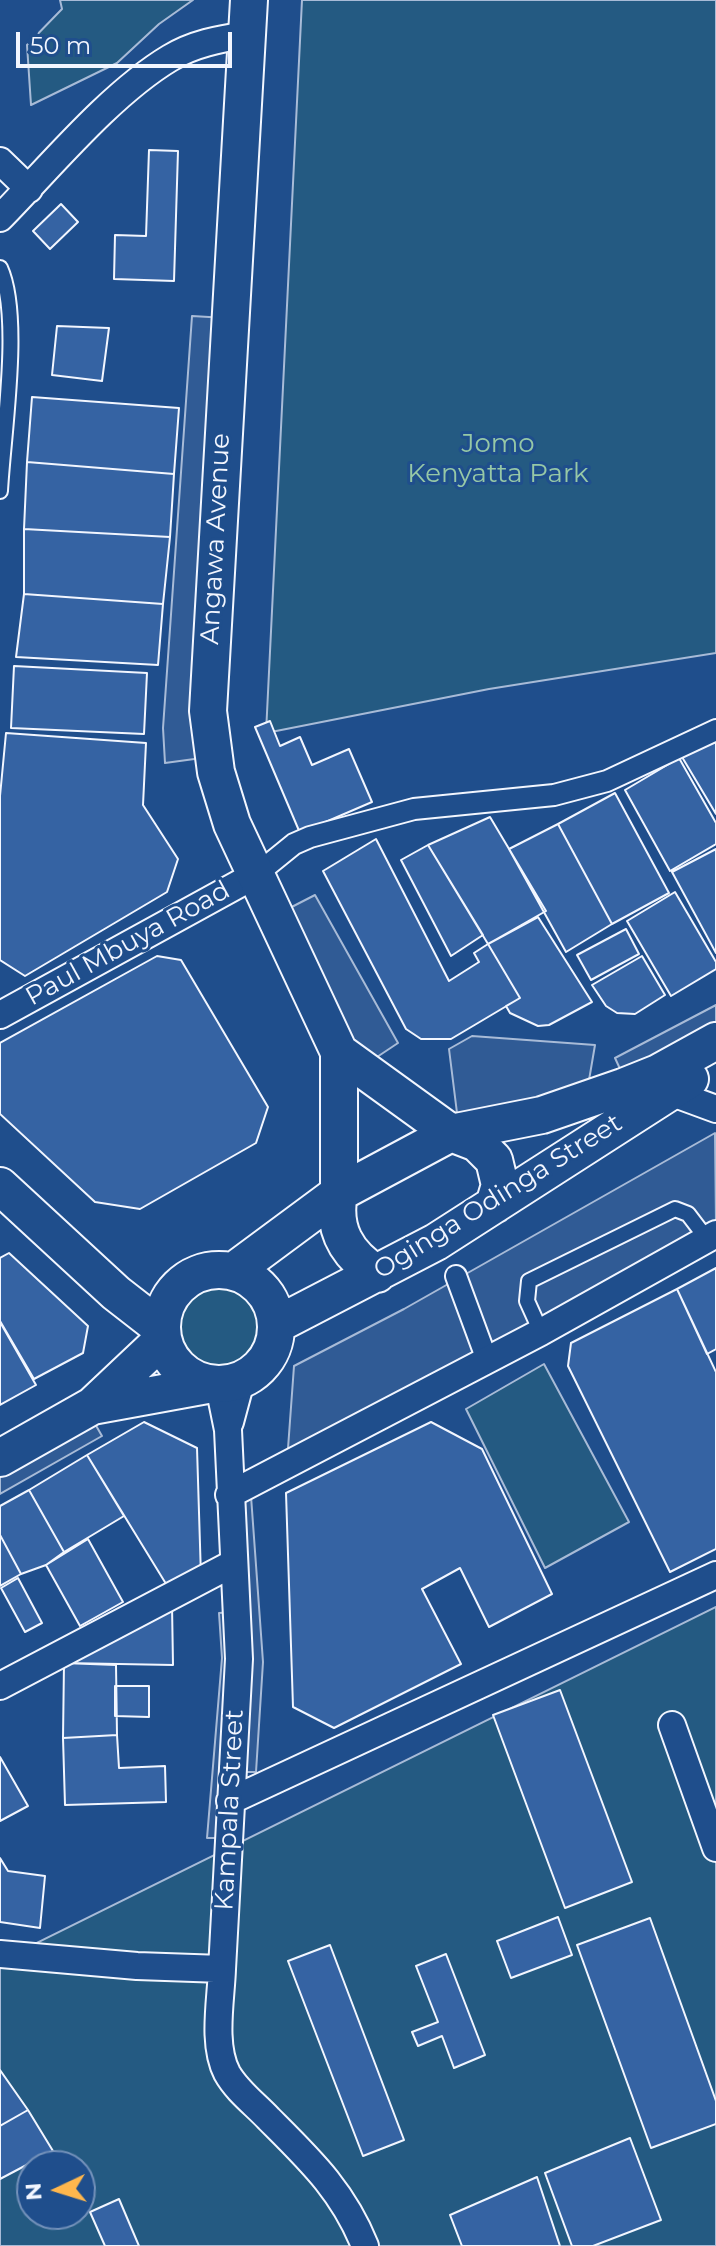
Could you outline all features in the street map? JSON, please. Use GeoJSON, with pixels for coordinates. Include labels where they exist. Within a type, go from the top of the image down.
{"type":"FeatureCollection","features":[{"type":"Feature","properties":{"kind":"main road","name":"Angawa Avenue"},"geometry":{"type":"LineString","coordinates":[[249,0],[208,711],[216,772],[232,824],[339,1052],[339,1193],[335,1214],[343,1241],[356,1261],[377,1274]]}},
{"type":"Feature","properties":{"kind":"main road","name":"Oginga Odinga Street"},"geometry":{"type":"LineString","coordinates":[[278,1324],[377,1274],[494,1205],[716,1041]]}},
{"type":"Feature","properties":{"kind":"main road","name":"Angawa Avenue"},"geometry":{"type":"LineString","coordinates":[[339,1052],[451,1133],[477,1143],[494,1160],[500,1185],[494,1205]]}},
{"type":"Feature","properties":{"kind":"main road","name":"Oginga Odinga Street"},"geometry":{"type":"LineString","coordinates":[[235,1270],[339,1193],[451,1133],[542,1115],[716,1065]]}},
{"type":"Feature","properties":{"kind":"main road"},"geometry":{"type":"LineString","coordinates":[[0,1186],[64,1244],[130,1274],[163,1323],[178,1369],[222,1384]]}},
{"type":"Feature","properties":{"kind":"main road"},"geometry":{"type":"LineString","coordinates":[[0,1458],[92,1406],[222,1384],[276,1342],[278,1324],[274,1306],[265,1291],[252,1278],[235,1270],[209,1269],[92,1406]]}},
{"type":"Feature","properties":{"kind":"street"},"geometry":{"type":"LineString","coordinates":[[0,218],[136,81],[186,51],[213,40],[246,35]]}},
{"type":"Feature","properties":{"kind":"street"},"geometry":{"type":"LineString","coordinates":[[0,161],[29,189]]}},
{"type":"Feature","properties":{"kind":"street"},"geometry":{"type":"LineString","coordinates":[[257,874],[294,844],[310,837],[414,809],[554,795],[607,781],[716,730]]}},
{"type":"Feature","properties":{"kind":"street","name":"Paul Mbuya Road"},"geometry":{"type":"LineString","coordinates":[[0,1015],[257,874]]}},
{"type":"Feature","properties":{"kind":"street"},"geometry":{"type":"LineString","coordinates":[[662,1082],[716,1109]]}},
{"type":"Feature","properties":{"kind":"street"},"geometry":{"type":"LineString","coordinates":[[229,1495],[541,1332],[712,1236]]}},
{"type":"Feature","properties":{"kind":"street"},"geometry":{"type":"LineString","coordinates":[[456,1276],[487,1360]]}},
{"type":"Feature","properties":{"kind":"street","name":"Kampala Street"},"geometry":{"type":"LineString","coordinates":[[222,1384],[228,1430],[232,1564],[239,1659],[220,2044],[227,2072],[244,2096],[331,2182],[351,2211],[365,2246]]}},
{"type":"Feature","properties":{"kind":"street"},"geometry":{"type":"LineString","coordinates":[[0,1686],[232,1564]]}},
{"type":"Feature","properties":{"kind":"street"},"geometry":{"type":"LineString","coordinates":[[230,1801],[716,1575]]}},
{"type":"Feature","properties":{"kind":"street"},"geometry":{"type":"LineString","coordinates":[[672,1725],[716,1848]]}},
{"type":"Feature","properties":{"kind":"street"},"geometry":{"type":"LineString","coordinates":[[0,1954],[137,1966],[222,1969]]}},
{"type":"Feature","properties":{"kind":"lane"},"geometry":{"type":"LineString","coordinates":[[0,268],[9,288],[12,319],[0,491]]}},
{"type":"Feature","properties":{"kind":"lane"},"geometry":{"type":"LineString","coordinates":[[541,1332],[527,1301],[529,1281],[675,1209],[688,1214],[712,1236]]}},
{"type":"Feature","properties":{"kind":"green space"},"geometry":{"type":"Polygon","coordinates":[[[60,0],[193,0],[159,24],[117,63],[31,105],[27,45],[62,9],[60,0]]]}},
{"type":"Feature","properties":{"kind":"green space","name":"Jomo Kenyatta Park"},"geometry":{"type":"Polygon","coordinates":[[[302,0],[716,0],[716,653],[489,689],[266,733],[302,0]]]}},
{"type":"Feature","properties":{"kind":"green space"},"geometry":{"type":"Polygon","coordinates":[[[212,1277],[239,1284],[257,1297],[266,1315],[268,1334],[264,1352],[254,1367],[239,1378],[220,1381],[199,1375],[178,1352],[171,1332],[168,1313],[171,1304],[212,1277]]]}},
{"type":"Feature","properties":{"kind":"green space"},"geometry":{"type":"Polygon","coordinates":[[[544,1364],[629,1522],[545,1568],[466,1409],[544,1364]]]}},
{"type":"Feature","properties":{"kind":"green space"},"geometry":{"type":"Polygon","coordinates":[[[716,1607],[716,2246],[0,2246],[0,1961],[716,1607]]]}},
{"type":"Feature","properties":{"kind":"shaded area"},"geometry":{"type":"Polygon","coordinates":[[[192,316],[226,318],[209,757],[165,763],[163,728],[192,316]]]}},
{"type":"Feature","properties":{"kind":"shaded area"},"geometry":{"type":"Polygon","coordinates":[[[315,895],[398,1043],[365,1065],[278,914],[315,895]]]}},
{"type":"Feature","properties":{"kind":"shaded area"},"geometry":{"type":"Polygon","coordinates":[[[716,1005],[716,1038],[627,1084],[615,1058],[716,1005]]]}},
{"type":"Feature","properties":{"kind":"shaded area"},"geometry":{"type":"Polygon","coordinates":[[[472,1036],[595,1045],[588,1086],[458,1121],[449,1049],[472,1036]]]}},
{"type":"Feature","properties":{"kind":"shaded area"},"geometry":{"type":"Polygon","coordinates":[[[715,1133],[716,1224],[287,1462],[294,1366],[404,1309],[715,1133]]]}},
{"type":"Feature","properties":{"kind":"shaded area"},"geometry":{"type":"Polygon","coordinates":[[[87,1410],[102,1436],[0,1494],[0,1460],[87,1410]]]}},
{"type":"Feature","properties":{"kind":"shaded area"},"geometry":{"type":"Polygon","coordinates":[[[251,1496],[263,1662],[256,1772],[235,1772],[232,1499],[251,1496]]]}},
{"type":"Feature","properties":{"kind":"shaded area"},"geometry":{"type":"Polygon","coordinates":[[[232,1612],[223,1838],[207,1838],[222,1658],[219,1613],[232,1612]]]}},
{"type":"Feature","properties":{"kind":"building"},"geometry":{"type":"Polygon","coordinates":[[[149,150],[178,151],[174,281],[114,279],[115,235],[146,236],[149,150]]]}},
{"type":"Feature","properties":{"kind":"building"},"geometry":{"type":"Polygon","coordinates":[[[61,204],[78,222],[50,249],[33,231],[61,204]]]}},
{"type":"Feature","properties":{"kind":"building"},"geometry":{"type":"Polygon","coordinates":[[[57,326],[109,328],[102,381],[52,375],[57,326]]]}},
{"type":"Feature","properties":{"kind":"building"},"geometry":{"type":"Polygon","coordinates":[[[32,397],[179,408],[174,474],[27,462],[32,397]]]}},
{"type":"Feature","properties":{"kind":"building"},"geometry":{"type":"Polygon","coordinates":[[[27,462],[174,474],[170,537],[24,529],[27,462]]]}},
{"type":"Feature","properties":{"kind":"building"},"geometry":{"type":"Polygon","coordinates":[[[24,529],[170,537],[163,604],[24,594],[24,529]]]}},
{"type":"Feature","properties":{"kind":"building"},"geometry":{"type":"Polygon","coordinates":[[[24,594],[163,604],[158,665],[16,657],[24,594]]]}},
{"type":"Feature","properties":{"kind":"building"},"geometry":{"type":"Polygon","coordinates":[[[14,666],[147,673],[144,734],[11,728],[14,666]]]}},
{"type":"Feature","properties":{"kind":"building"},"geometry":{"type":"Polygon","coordinates":[[[270,721],[280,746],[300,737],[312,765],[349,749],[372,802],[300,833],[255,727],[270,721]]]}},
{"type":"Feature","properties":{"kind":"building"},"geometry":{"type":"Polygon","coordinates":[[[6,733],[146,743],[143,805],[178,859],[167,892],[25,976],[0,960],[0,796],[6,733]]]}},
{"type":"Feature","properties":{"kind":"building"},"geometry":{"type":"Polygon","coordinates":[[[716,737],[716,814],[682,757],[716,737]]]}},
{"type":"Feature","properties":{"kind":"building"},"geometry":{"type":"Polygon","coordinates":[[[679,758],[716,823],[716,844],[670,871],[625,790],[679,758]]]}},
{"type":"Feature","properties":{"kind":"building"},"geometry":{"type":"Polygon","coordinates":[[[615,793],[669,893],[612,924],[558,824],[615,793]]]}},
{"type":"Feature","properties":{"kind":"building"},"geometry":{"type":"Polygon","coordinates":[[[490,817],[546,911],[488,944],[428,845],[490,817]]]}},
{"type":"Feature","properties":{"kind":"building"},"geometry":{"type":"Polygon","coordinates":[[[558,824],[612,924],[566,952],[509,849],[558,824]]]}},
{"type":"Feature","properties":{"kind":"building"},"geometry":{"type":"Polygon","coordinates":[[[376,839],[449,981],[479,962],[474,953],[488,944],[520,998],[451,1039],[421,1039],[406,1029],[323,871],[376,839]]]}},
{"type":"Feature","properties":{"kind":"building"},"geometry":{"type":"Polygon","coordinates":[[[428,845],[483,935],[451,956],[401,860],[428,845]]]}},
{"type":"Feature","properties":{"kind":"building"},"geometry":{"type":"Polygon","coordinates":[[[716,849],[716,953],[672,872],[716,849]]]}},
{"type":"Feature","properties":{"kind":"building"},"geometry":{"type":"Polygon","coordinates":[[[675,892],[716,962],[716,969],[671,996],[627,921],[675,892]]]}},
{"type":"Feature","properties":{"kind":"building"},"geometry":{"type":"Polygon","coordinates":[[[538,917],[592,1002],[549,1025],[538,1026],[510,1013],[506,1006],[520,998],[488,944],[538,917]]]}},
{"type":"Feature","properties":{"kind":"building"},"geometry":{"type":"Polygon","coordinates":[[[626,929],[639,954],[591,980],[577,955],[626,929]]]}},
{"type":"Feature","properties":{"kind":"building"},"geometry":{"type":"Polygon","coordinates":[[[157,956],[181,960],[268,1107],[256,1143],[140,1209],[95,1202],[0,1114],[0,1043],[157,956]]]}},
{"type":"Feature","properties":{"kind":"building"},"geometry":{"type":"Polygon","coordinates":[[[642,956],[665,995],[635,1014],[617,1013],[606,1006],[592,985],[642,956]]]}},
{"type":"Feature","properties":{"kind":"building"},"geometry":{"type":"Polygon","coordinates":[[[9,1253],[88,1326],[83,1353],[34,1379],[0,1321],[0,1258],[9,1253]]]}},
{"type":"Feature","properties":{"kind":"building"},"geometry":{"type":"Polygon","coordinates":[[[716,1268],[716,1349],[707,1354],[677,1289],[716,1268]]]}},
{"type":"Feature","properties":{"kind":"building"},"geometry":{"type":"Polygon","coordinates":[[[677,1289],[716,1372],[716,1549],[670,1572],[568,1366],[571,1343],[677,1289]]]}},
{"type":"Feature","properties":{"kind":"building"},"geometry":{"type":"Polygon","coordinates":[[[0,1322],[36,1385],[0,1405],[0,1322]]]}},
{"type":"Feature","properties":{"kind":"building"},"geometry":{"type":"Polygon","coordinates":[[[144,1422],[197,1448],[201,1577],[171,1592],[87,1455],[144,1422]]]}},
{"type":"Feature","properties":{"kind":"building"},"geometry":{"type":"Polygon","coordinates":[[[431,1422],[482,1449],[552,1594],[489,1627],[460,1568],[422,1589],[461,1664],[334,1728],[293,1707],[286,1493],[431,1422]]]}},
{"type":"Feature","properties":{"kind":"building"},"geometry":{"type":"Polygon","coordinates":[[[87,1455],[124,1516],[64,1552],[29,1490],[87,1455]]]}},
{"type":"Feature","properties":{"kind":"building"},"geometry":{"type":"Polygon","coordinates":[[[29,1490],[64,1552],[46,1565],[21,1574],[0,1535],[0,1506],[29,1490]]]}},
{"type":"Feature","properties":{"kind":"building"},"geometry":{"type":"Polygon","coordinates":[[[0,1535],[21,1574],[0,1586],[0,1535]]]}},
{"type":"Feature","properties":{"kind":"building"},"geometry":{"type":"Polygon","coordinates":[[[88,1539],[123,1602],[80,1626],[46,1565],[88,1539]]]}},
{"type":"Feature","properties":{"kind":"building"},"geometry":{"type":"Polygon","coordinates":[[[18,1578],[42,1623],[25,1632],[1,1588],[18,1578]]]}},
{"type":"Feature","properties":{"kind":"building"},"geometry":{"type":"Polygon","coordinates":[[[172,1605],[173,1665],[64,1663],[172,1605]]]}},
{"type":"Feature","properties":{"kind":"building"},"geometry":{"type":"Polygon","coordinates":[[[64,1663],[116,1665],[117,1735],[63,1738],[64,1663]]]}},
{"type":"Feature","properties":{"kind":"building"},"geometry":{"type":"Polygon","coordinates":[[[115,1686],[149,1686],[149,1717],[115,1716],[115,1686]]]}},
{"type":"Feature","properties":{"kind":"building"},"geometry":{"type":"Polygon","coordinates":[[[560,1690],[632,1882],[565,1908],[493,1715],[560,1690]]]}},
{"type":"Feature","properties":{"kind":"building"},"geometry":{"type":"Polygon","coordinates":[[[117,1735],[119,1768],[165,1766],[166,1802],[65,1805],[63,1738],[117,1735]]]}},
{"type":"Feature","properties":{"kind":"building"},"geometry":{"type":"Polygon","coordinates":[[[0,1757],[28,1806],[0,1821],[0,1757]]]}},
{"type":"Feature","properties":{"kind":"building"},"geometry":{"type":"Polygon","coordinates":[[[0,1858],[8,1871],[45,1876],[40,1928],[0,1922],[0,1858]]]}},
{"type":"Feature","properties":{"kind":"building"},"geometry":{"type":"Polygon","coordinates":[[[558,1917],[572,1955],[511,1978],[497,1941],[558,1917]]]}},
{"type":"Feature","properties":{"kind":"building"},"geometry":{"type":"Polygon","coordinates":[[[650,1918],[716,2101],[716,2124],[651,2148],[577,1945],[650,1918]]]}},
{"type":"Feature","properties":{"kind":"building"},"geometry":{"type":"Polygon","coordinates":[[[330,1945],[404,2140],[363,2156],[288,1961],[330,1945]]]}},
{"type":"Feature","properties":{"kind":"building"},"geometry":{"type":"Polygon","coordinates":[[[446,1954],[485,2055],[454,2068],[442,2036],[418,2046],[412,2032],[438,2022],[416,1966],[446,1954]]]}},
{"type":"Feature","properties":{"kind":"building"},"geometry":{"type":"Polygon","coordinates":[[[0,2070],[28,2110],[0,2126],[0,2070]]]}},
{"type":"Feature","properties":{"kind":"building"},"geometry":{"type":"Polygon","coordinates":[[[28,2110],[52,2150],[16,2150],[16,2171],[0,2179],[0,2126],[28,2110]]]}},
{"type":"Feature","properties":{"kind":"building"},"geometry":{"type":"Polygon","coordinates":[[[630,2138],[661,2220],[593,2246],[572,2246],[545,2173],[630,2138]]]}},
{"type":"Feature","properties":{"kind":"building"},"geometry":{"type":"Polygon","coordinates":[[[537,2177],[560,2246],[462,2246],[450,2215],[537,2177]]]}},
{"type":"Feature","properties":{"kind":"building"},"geometry":{"type":"Polygon","coordinates":[[[119,2199],[139,2246],[105,2246],[96,2226],[96,2209],[119,2199]]]}}]}
